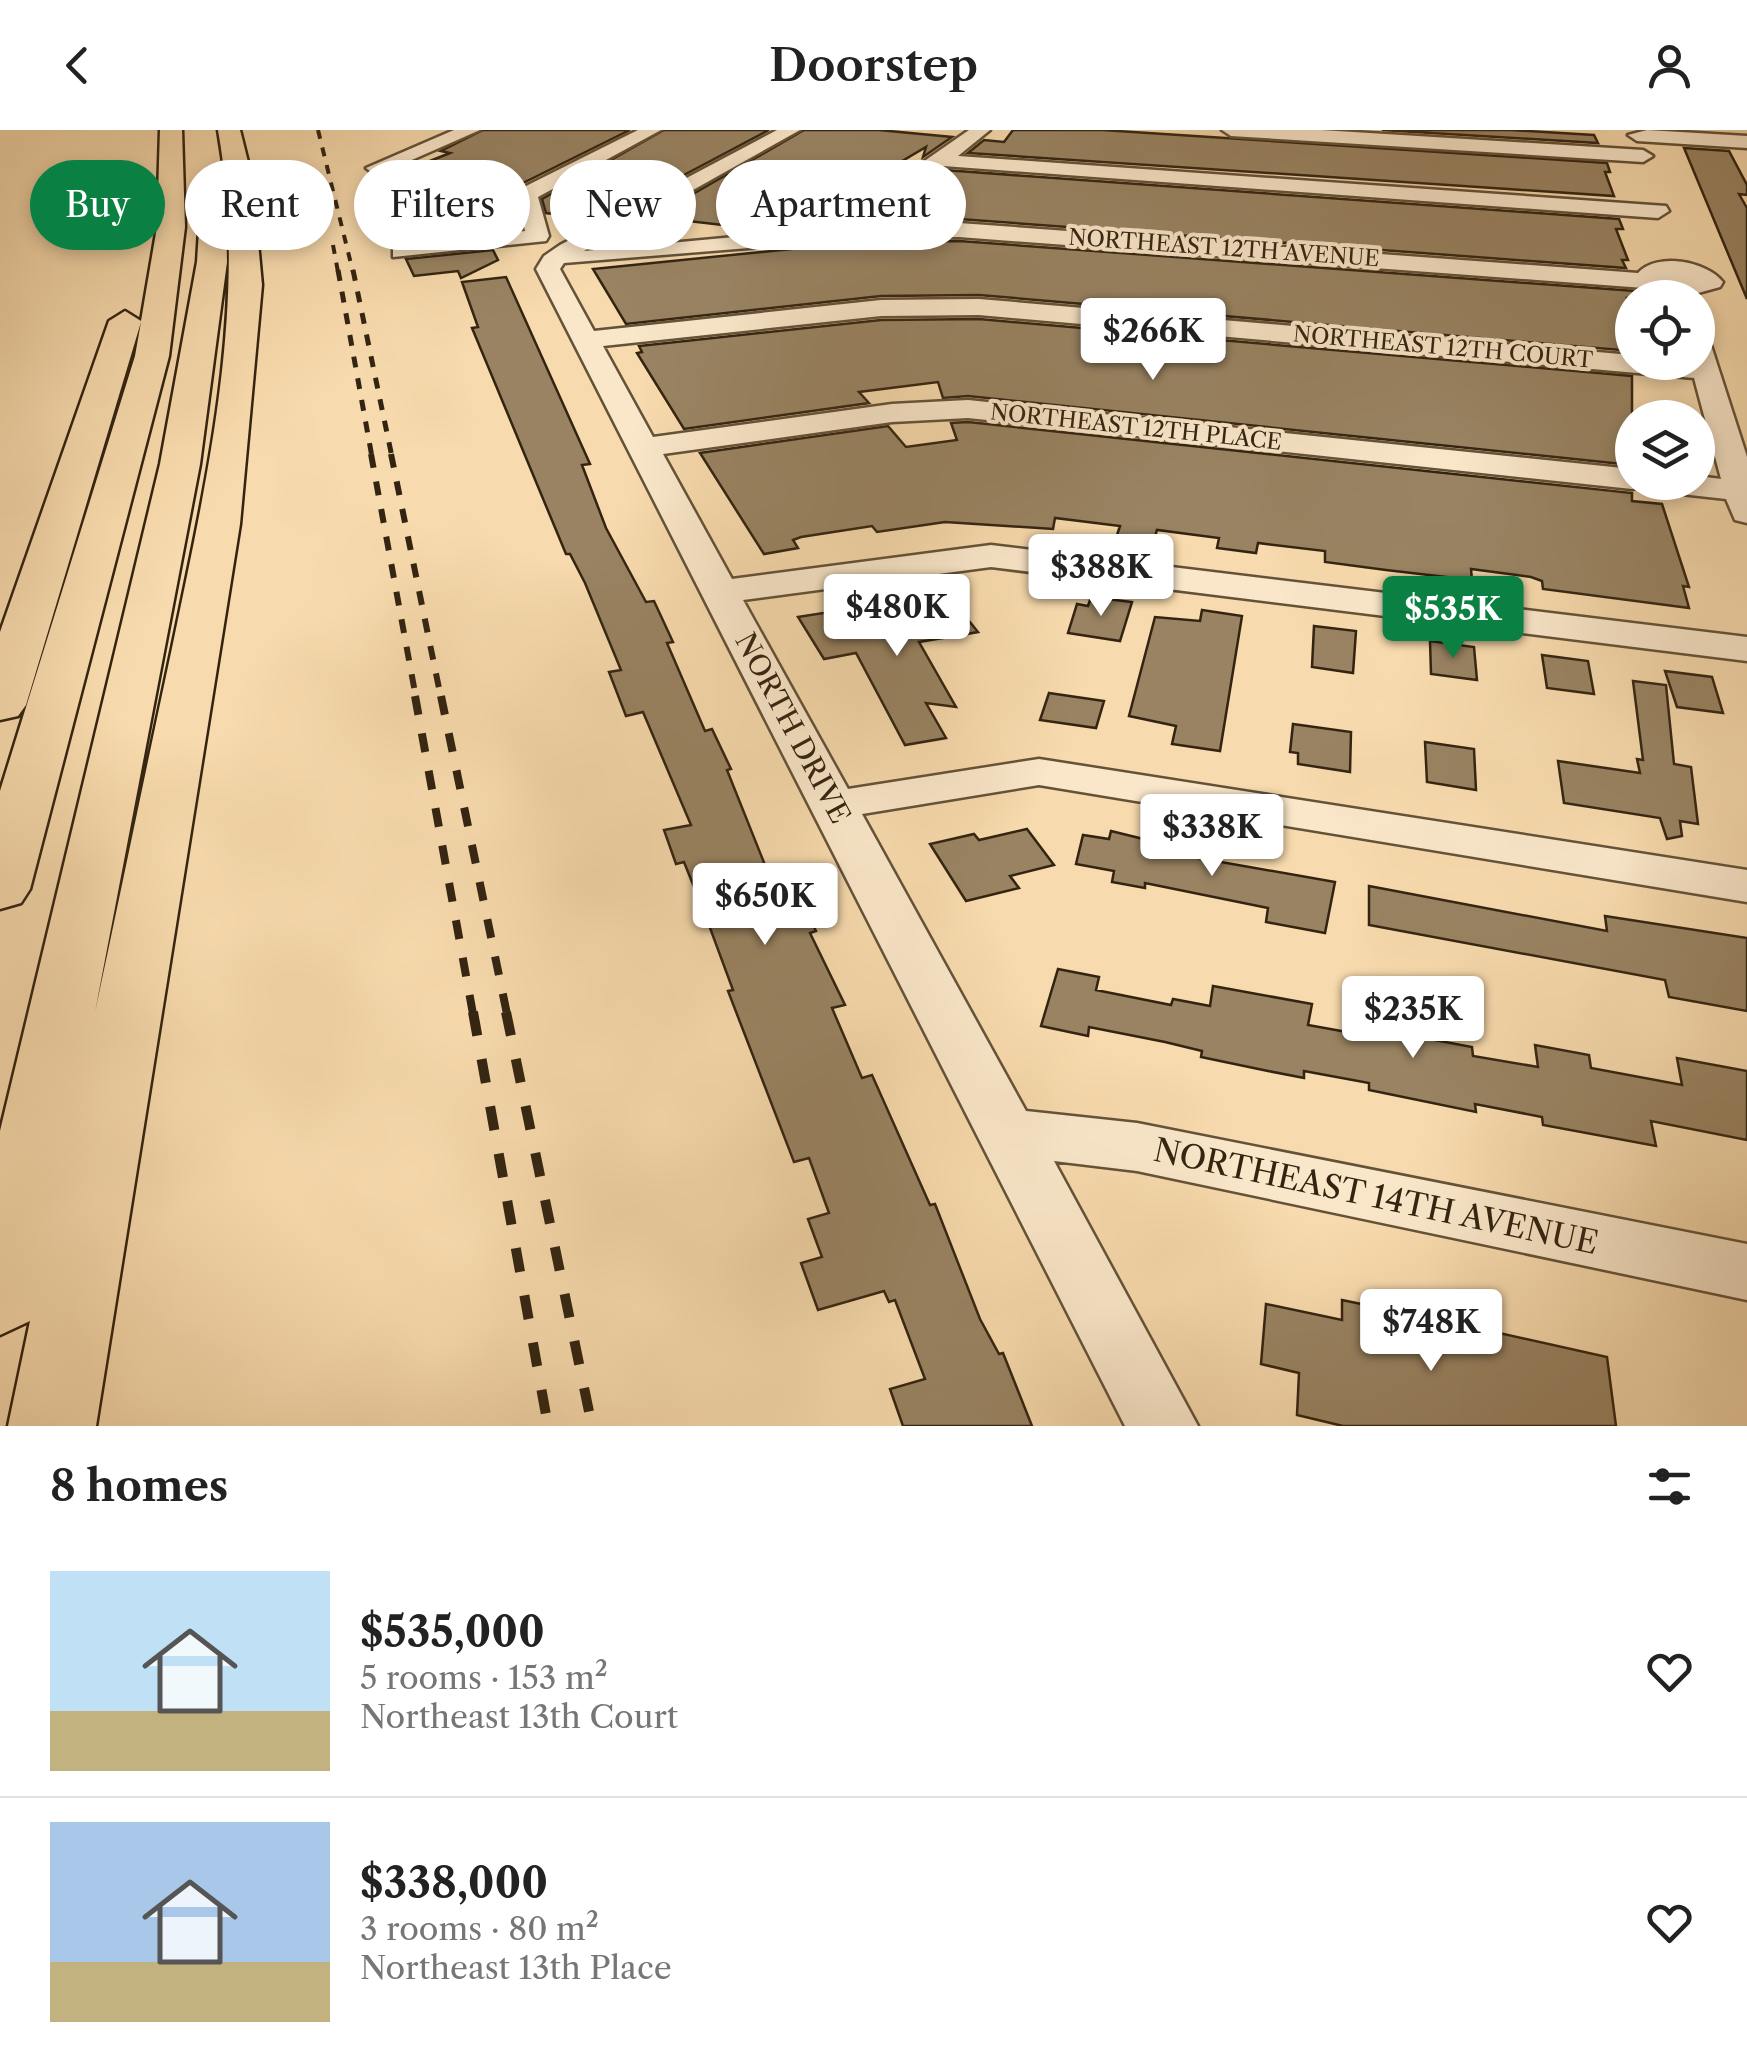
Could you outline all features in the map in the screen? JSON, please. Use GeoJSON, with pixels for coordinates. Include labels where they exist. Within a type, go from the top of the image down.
{"type":"FeatureCollection","features":[{"type":"Feature","properties":{"kind":"highway"},"geometry":{"type":"LineString","coordinates":[[0,705],[132,298],[143,130]]}},
{"type":"Feature","properties":{"kind":"highway"},"geometry":{"type":"LineString","coordinates":[[0,889],[152,356],[171,227],[171,130]]}},
{"type":"Feature","properties":{"kind":"highway"},"geometry":{"type":"LineString","coordinates":[[0,1300],[180,464],[212,262],[213,192],[223,134]]}},
{"type":"Feature","properties":{"kind":"highway"},"geometry":{"type":"LineString","coordinates":[[52,1426],[219,524],[247,285],[223,134]]}},
{"type":"Feature","properties":{"kind":"street"},"geometry":{"type":"LineString","coordinates":[[395,160],[471,130]]}},
{"type":"Feature","properties":{"kind":"street"},"geometry":{"type":"LineString","coordinates":[[530,192],[652,130]]}},
{"type":"Feature","properties":{"kind":"street"},"geometry":{"type":"LineString","coordinates":[[560,255],[790,130]]}},
{"type":"Feature","properties":{"kind":"street"},"geometry":{"type":"LineString","coordinates":[[937,160],[981,130]]}},
{"type":"Feature","properties":{"kind":"street"},"geometry":{"type":"LineString","coordinates":[[1232,130],[1653,192]]}},
{"type":"Feature","properties":{"kind":"street"},"geometry":{"type":"LineString","coordinates":[[1653,192],[1637,132],[1747,142]]}},
{"type":"Feature","properties":{"kind":"street"},"geometry":{"type":"LineString","coordinates":[[384,145],[433,145]]}},
{"type":"Feature","properties":{"kind":"street"},"geometry":{"type":"LineString","coordinates":[[367,158],[410,154]]}},
{"type":"Feature","properties":{"kind":"street"},"geometry":{"type":"LineString","coordinates":[[966,161],[1653,192]]}},
{"type":"Feature","properties":{"kind":"street"},"geometry":{"type":"LineString","coordinates":[[530,205],[538,236],[530,237]]}},
{"type":"Feature","properties":{"kind":"street","name":"NORTHEAST 12TH AVENUE"},"geometry":{"type":"LineString","coordinates":[[966,231],[1642,280]]}},
{"type":"Feature","properties":{"kind":"street","name":"NORTHEAST 12TH AVENUE"},"geometry":{"type":"LineString","coordinates":[[560,255],[716,241]]}},
{"type":"Feature","properties":{"kind":"street"},"geometry":{"type":"LineString","coordinates":[[401,252],[418,250]]}},
{"type":"Feature","properties":{"kind":"street","name":"NORTH DRIVE"},"geometry":{"type":"LineString","coordinates":[[560,255],[548,269],[584,340],[722,592],[1162,1426]]}},
{"type":"Feature","properties":{"kind":"street","name":"NORTHEAST 12TH AVENUE"},"geometry":{"type":"LineString","coordinates":[[1715,284],[1732,284]]}},
{"type":"Feature","properties":{"kind":"street","name":"NORTHEAST 12TH COURT"},"geometry":{"type":"LineString","coordinates":[[584,340],[881,308],[978,307],[1615,349]]}},
{"type":"Feature","properties":{"kind":"street"},"geometry":{"type":"LineString","coordinates":[[1708,380],[1744,502]]}},
{"type":"Feature","properties":{"kind":"street","name":"NORTHEAST 12TH PLACE"},"geometry":{"type":"LineString","coordinates":[[641,448],[892,413],[968,409],[1615,477]]}},
{"type":"Feature","properties":{"kind":"street"},"geometry":{"type":"LineString","coordinates":[[1715,495],[1744,502]]}},
{"type":"Feature","properties":{"kind":"street"},"geometry":{"type":"LineString","coordinates":[[722,592],[991,556],[1747,649]]}},
{"type":"Feature","properties":{"kind":"street"},"geometry":{"type":"LineString","coordinates":[[833,805],[1039,772],[1747,886]]}},
{"type":"Feature","properties":{"kind":"street","name":"NORTHEAST 14TH AVENUE"},"geometry":{"type":"LineString","coordinates":[[1004,1132],[1138,1147],[1747,1272]]}},
{"type":"Feature","properties":{"kind":"building"},"geometry":{"type":"Polygon","coordinates":[[[483,130],[630,130],[569,160],[550,160],[550,170],[530,180],[530,160],[432,160],[450,153],[441,151],[483,130]]]}},
{"type":"Feature","properties":{"kind":"building"},"geometry":{"type":"Polygon","coordinates":[[[664,130],[769,130],[696,169],[696,160],[611,160],[664,130]]]}},
{"type":"Feature","properties":{"kind":"building"},"geometry":{"type":"Polygon","coordinates":[[[804,130],[879,130],[952,137],[923,157],[926,147],[904,160],[752,160],[804,130]]]}},
{"type":"Feature","properties":{"kind":"building"},"geometry":{"type":"Polygon","coordinates":[[[1013,130],[1102,130],[1607,163],[1610,172],[1605,172],[1614,196],[968,153],[984,140],[1004,142],[1013,130]]]}},
{"type":"Feature","properties":{"kind":"building"},"geometry":{"type":"Polygon","coordinates":[[[1382,130],[1511,130],[1594,135],[1598,143],[1382,130]]]}},
{"type":"Feature","properties":{"kind":"building"},"geometry":{"type":"Polygon","coordinates":[[[1684,148],[1729,151],[1747,185],[1747,195],[1739,194],[1747,208],[1747,299],[1684,148]]]}},
{"type":"Feature","properties":{"kind":"building"},"geometry":{"type":"Polygon","coordinates":[[[966,172],[1619,219],[1623,229],[1616,229],[1628,260],[1622,260],[1626,268],[966,220],[966,172]]]}},
{"type":"Feature","properties":{"kind":"building"},"geometry":{"type":"Polygon","coordinates":[[[716,181],[716,224],[696,222],[696,192],[716,181]]]}},
{"type":"Feature","properties":{"kind":"building"},"geometry":{"type":"Polygon","coordinates":[[[550,194],[550,213],[546,213],[542,199],[550,194]]]}},
{"type":"Feature","properties":{"kind":"building"},"geometry":{"type":"Polygon","coordinates":[[[966,242],[1615,290],[1615,350],[979,295],[881,296],[626,324],[593,269],[781,250],[966,250],[966,242]]]}},
{"type":"Feature","properties":{"kind":"building"},"geometry":{"type":"Polygon","coordinates":[[[493,250],[498,260],[461,278],[458,271],[414,276],[406,259],[493,250]]]}},
{"type":"Feature","properties":{"kind":"building"},"geometry":{"type":"Polygon","coordinates":[[[506,277],[590,464],[582,465],[606,528],[646,602],[654,601],[673,642],[667,643],[705,731],[712,729],[731,769],[727,770],[771,880],[790,876],[816,931],[810,933],[845,1005],[832,1008],[862,1078],[872,1075],[930,1205],[935,1204],[980,1319],[999,1354],[1003,1353],[1032,1426],[903,1426],[890,1389],[925,1379],[895,1300],[889,1302],[884,1291],[818,1310],[801,1263],[822,1257],[808,1219],[829,1213],[809,1158],[794,1162],[728,991],[733,990],[706,917],[684,862],[676,864],[664,830],[691,825],[643,712],[626,716],[609,672],[621,670],[585,583],[570,554],[566,554],[472,328],[478,327],[462,282],[506,277]]]}},
{"type":"Feature","properties":{"kind":"building"},"geometry":{"type":"Polygon","coordinates":[[[979,319],[1615,375],[1615,380],[1632,380],[1632,400],[1615,400],[1615,463],[968,396],[943,398],[938,382],[859,392],[869,403],[684,429],[637,353],[642,352],[639,346],[881,320],[979,319]]]}},
{"type":"Feature","properties":{"kind":"building"},"geometry":{"type":"Polygon","coordinates":[[[951,423],[1615,491],[1615,500],[1662,504],[1689,587],[1683,586],[1689,608],[1543,589],[1542,581],[1531,577],[1471,569],[1472,580],[1386,570],[1325,562],[1325,551],[1258,543],[1256,553],[1217,548],[1219,538],[1157,530],[1154,540],[1117,535],[1120,526],[1055,518],[1053,529],[945,522],[877,532],[872,526],[801,537],[793,540],[798,548],[764,554],[700,453],[888,426],[906,447],[957,440],[951,423]]]}},
{"type":"Feature","properties":{"kind":"building"},"geometry":{"type":"Polygon","coordinates":[[[949,596],[978,632],[919,642],[956,707],[926,703],[946,738],[905,745],[856,653],[824,659],[798,617],[836,611],[843,620],[853,621],[922,609],[916,601],[949,596]]]}},
{"type":"Feature","properties":{"kind":"building"},"geometry":{"type":"Polygon","coordinates":[[[1091,597],[1132,602],[1120,641],[1068,633],[1077,604],[1088,606],[1091,597]]]}},
{"type":"Feature","properties":{"kind":"building"},"geometry":{"type":"Polygon","coordinates":[[[1202,610],[1242,616],[1220,751],[1172,744],[1176,726],[1129,716],[1155,617],[1200,621],[1202,610]]]}},
{"type":"Feature","properties":{"kind":"building"},"geometry":{"type":"Polygon","coordinates":[[[1314,626],[1356,631],[1353,673],[1312,667],[1314,626]]]}},
{"type":"Feature","properties":{"kind":"building"},"geometry":{"type":"Polygon","coordinates":[[[1430,641],[1474,647],[1477,680],[1431,674],[1430,641]]]}},
{"type":"Feature","properties":{"kind":"building"},"geometry":{"type":"Polygon","coordinates":[[[1542,655],[1588,661],[1594,694],[1547,688],[1542,655]]]}},
{"type":"Feature","properties":{"kind":"building"},"geometry":{"type":"Polygon","coordinates":[[[1665,671],[1712,677],[1723,713],[1677,707],[1665,671]]]}},
{"type":"Feature","properties":{"kind":"building"},"geometry":{"type":"Polygon","coordinates":[[[1633,681],[1666,685],[1674,764],[1691,767],[1698,824],[1680,821],[1682,836],[1667,839],[1660,818],[1564,803],[1558,761],[1640,773],[1637,759],[1643,760],[1633,681]]]}},
{"type":"Feature","properties":{"kind":"building"},"geometry":{"type":"Polygon","coordinates":[[[1049,693],[1104,701],[1096,728],[1040,720],[1049,693]]]}},
{"type":"Feature","properties":{"kind":"building"},"geometry":{"type":"Polygon","coordinates":[[[1293,724],[1351,732],[1350,772],[1298,764],[1298,753],[1290,752],[1293,724]]]}},
{"type":"Feature","properties":{"kind":"building"},"geometry":{"type":"Polygon","coordinates":[[[1425,742],[1474,749],[1476,790],[1427,782],[1425,742]]]}},
{"type":"Feature","properties":{"kind":"building"},"geometry":{"type":"Polygon","coordinates":[[[1027,829],[1054,865],[1010,876],[1019,888],[966,901],[930,844],[974,834],[979,840],[1027,829]]]}},
{"type":"Feature","properties":{"kind":"building"},"geometry":{"type":"Polygon","coordinates":[[[1111,831],[1188,850],[1187,856],[1335,882],[1325,933],[1266,922],[1268,908],[1145,883],[1145,888],[1112,882],[1114,871],[1076,864],[1083,835],[1109,839],[1111,831]]]}},
{"type":"Feature","properties":{"kind":"building"},"geometry":{"type":"Polygon","coordinates":[[[1369,886],[1607,931],[1605,916],[1747,938],[1747,1011],[1669,997],[1665,980],[1369,925],[1369,886]]]}},
{"type":"Feature","properties":{"kind":"building"},"geometry":{"type":"Polygon","coordinates":[[[1058,969],[1099,977],[1096,990],[1171,1005],[1173,999],[1210,1006],[1213,986],[1312,1004],[1308,1025],[1369,1036],[1369,996],[1423,1006],[1424,1038],[1472,1047],[1473,1056],[1538,1067],[1535,1045],[1589,1055],[1591,1068],[1682,1085],[1677,1058],[1747,1071],[1747,1140],[1651,1121],[1656,1146],[1543,1125],[1542,1117],[1475,1104],[1476,1112],[1369,1090],[1369,1083],[1304,1071],[1304,1078],[1201,1057],[1202,1051],[1089,1027],[1088,1036],[1041,1026],[1058,969]]]}},
{"type":"Feature","properties":{"kind":"building"},"geometry":{"type":"Polygon","coordinates":[[[1342,1300],[1395,1311],[1395,1319],[1487,1339],[1486,1330],[1607,1357],[1616,1426],[1343,1426],[1297,1415],[1299,1373],[1261,1364],[1266,1304],[1342,1320],[1342,1300]]]}},
{"type":"Feature","properties":{"kind":"railway"},"geometry":{"type":"LineString","coordinates":[[318,130],[353,272]]}},
{"type":"Feature","properties":{"kind":"railway"},"geometry":{"type":"LineString","coordinates":[[334,250],[338,272]]}},
{"type":"Feature","properties":{"kind":"railway"},"geometry":{"type":"LineString","coordinates":[[338,270],[372,457]]}},
{"type":"Feature","properties":{"kind":"railway"},"geometry":{"type":"LineString","coordinates":[[353,270],[392,457]]}},
{"type":"Feature","properties":{"kind":"railway"},"geometry":{"type":"LineString","coordinates":[[371,454],[416,698]]}},
{"type":"Feature","properties":{"kind":"railway"},"geometry":{"type":"LineString","coordinates":[[391,454],[441,698]]}},
{"type":"Feature","properties":{"kind":"railway"},"geometry":{"type":"LineString","coordinates":[[415,696],[473,1014]]}},
{"type":"Feature","properties":{"kind":"railway"},"geometry":{"type":"LineString","coordinates":[[441,696],[507,1014]]}},
{"type":"Feature","properties":{"kind":"railway"},"geometry":{"type":"LineString","coordinates":[[473,1012],[548,1426]]}},
{"type":"Feature","properties":{"kind":"railway"},"geometry":{"type":"LineString","coordinates":[[506,1012],[592,1426]]}}]}
